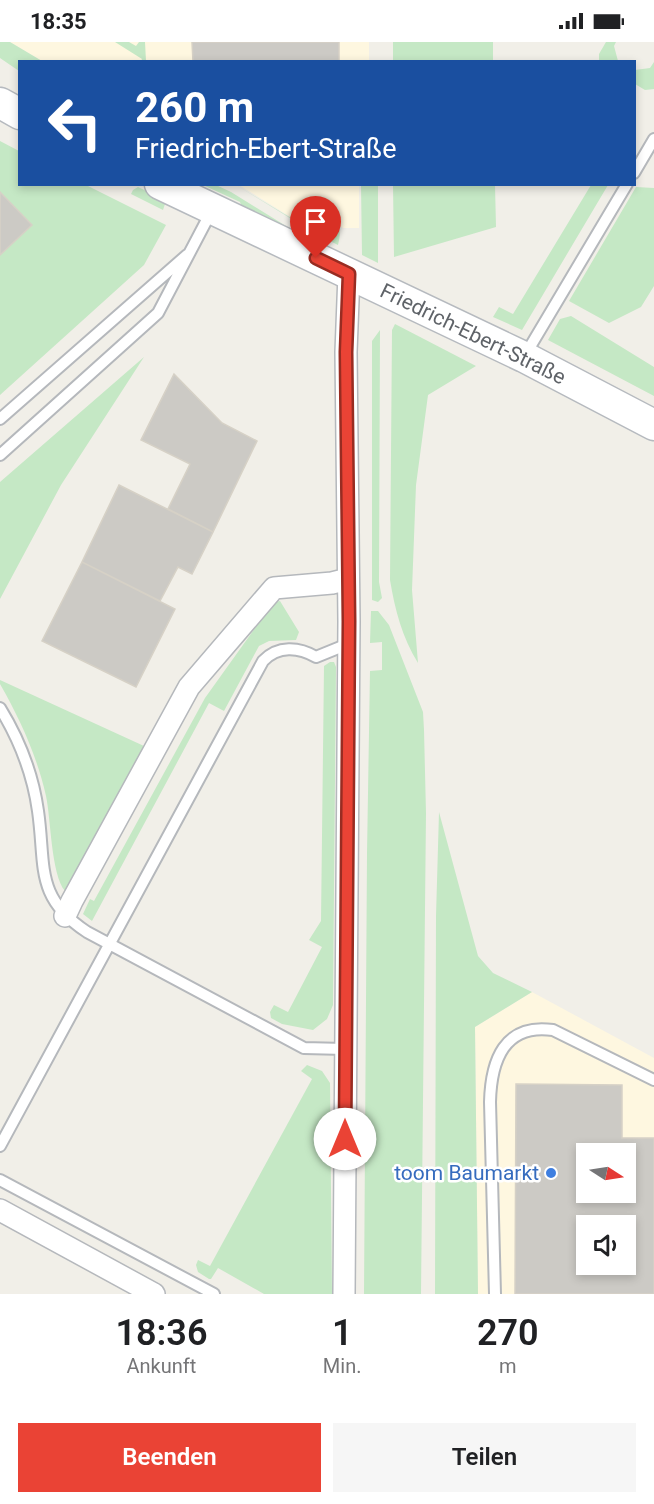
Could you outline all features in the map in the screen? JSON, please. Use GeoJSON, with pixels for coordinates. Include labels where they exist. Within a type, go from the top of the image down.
{"type":"FeatureCollection","features":[{"type":"Feature","properties":{"kind":"street"},"geometry":{"type":"LineString","coordinates":[[0,103],[18,113]]}},
{"type":"Feature","properties":{"kind":"street","name":"Friedrich-Ebert-Straße"},"geometry":{"type":"LineString","coordinates":[[164,186],[524,357],[654,426]]}},
{"type":"Feature","properties":{"kind":"street"},"geometry":{"type":"LineString","coordinates":[[344,1294],[348,644],[346,352],[349,274]]}},
{"type":"Feature","properties":{"kind":"street"},"geometry":{"type":"LineString","coordinates":[[65,916],[189,687],[274,588],[332,583],[348,579]]}},
{"type":"Feature","properties":{"kind":"street"},"geometry":{"type":"LineString","coordinates":[[0,1210],[154,1294]]}},
{"type":"Feature","properties":{"kind":"lane"},"geometry":{"type":"LineString","coordinates":[[636,170],[654,139]]}},
{"type":"Feature","properties":{"kind":"lane"},"geometry":{"type":"LineString","coordinates":[[524,357],[626,186]]}},
{"type":"Feature","properties":{"kind":"lane"},"geometry":{"type":"LineString","coordinates":[[0,455],[158,313],[213,209]]}},
{"type":"Feature","properties":{"kind":"lane"},"geometry":{"type":"LineString","coordinates":[[0,419],[191,251]]}},
{"type":"Feature","properties":{"kind":"lane"},"geometry":{"type":"LineString","coordinates":[[0,1146],[263,661],[279,650],[301,650],[316,657],[348,644]]}},
{"type":"Feature","properties":{"kind":"lane"},"geometry":{"type":"LineString","coordinates":[[0,708],[16,737],[30,777],[38,810],[42,861],[49,891],[65,916],[87,932],[304,1048],[345,1049]]}},
{"type":"Feature","properties":{"kind":"lane"},"geometry":{"type":"LineString","coordinates":[[495,1294],[490,1102],[492,1074],[501,1051],[510,1040],[521,1033],[540,1029],[553,1030],[654,1080]]}},
{"type":"Feature","properties":{"kind":"lane"},"geometry":{"type":"LineString","coordinates":[[0,1180],[214,1294]]}},
{"type":"Feature","properties":{"kind":"shaded area"},"geometry":{"type":"Polygon","coordinates":[[[10,42],[369,42],[369,60],[40,60],[10,42]]]}},
{"type":"Feature","properties":{"kind":"shaded area"},"geometry":{"type":"Polygon","coordinates":[[[241,186],[359,186],[359,228],[343,228],[326,217],[316,233],[241,186]]]}},
{"type":"Feature","properties":{"kind":"shaded area"},"geometry":{"type":"Polygon","coordinates":[[[532,992],[654,1058],[654,1294],[478,1294],[475,1027],[532,992]]]}},
{"type":"Feature","properties":{"kind":"green space"},"geometry":{"type":"Polygon","coordinates":[[[0,42],[10,42],[40,60],[18,60],[18,70],[0,58],[0,42]]]}},
{"type":"Feature","properties":{"kind":"green space"},"geometry":{"type":"Polygon","coordinates":[[[115,42],[129,42],[136,46],[139,42],[145,42],[146,60],[115,42]]]}},
{"type":"Feature","properties":{"kind":"green space"},"geometry":{"type":"Polygon","coordinates":[[[393,42],[493,42],[493,60],[393,60],[393,42]]]}},
{"type":"Feature","properties":{"kind":"green space"},"geometry":{"type":"Polygon","coordinates":[[[606,42],[616,42],[614,46],[618,60],[599,60],[599,54],[606,42]]]}},
{"type":"Feature","properties":{"kind":"green space"},"geometry":{"type":"Polygon","coordinates":[[[654,62],[654,89],[645,90],[636,85],[636,70],[650,68],[654,62]]]}},
{"type":"Feature","properties":{"kind":"green space"},"geometry":{"type":"Polygon","coordinates":[[[0,141],[18,150],[18,186],[88,186],[166,225],[144,265],[0,395],[0,141]]]}},
{"type":"Feature","properties":{"kind":"green space"},"geometry":{"type":"Polygon","coordinates":[[[205,186],[218,186],[231,192],[312,242],[243,211],[240,202],[205,186]]]}},
{"type":"Feature","properties":{"kind":"green space"},"geometry":{"type":"Polygon","coordinates":[[[238,186],[316,233],[326,217],[339,228],[338,245],[316,234],[238,186]]]}},
{"type":"Feature","properties":{"kind":"green space"},"geometry":{"type":"Polygon","coordinates":[[[361,186],[378,186],[378,263],[362,255],[361,186]]]}},
{"type":"Feature","properties":{"kind":"green space"},"geometry":{"type":"Polygon","coordinates":[[[393,186],[495,186],[496,227],[394,257],[393,186]]]}},
{"type":"Feature","properties":{"kind":"green space"},"geometry":{"type":"Polygon","coordinates":[[[590,186],[607,186],[522,330],[493,317],[499,307],[513,314],[590,186]]]}},
{"type":"Feature","properties":{"kind":"green space"},"geometry":{"type":"Polygon","coordinates":[[[138,187],[161,198],[165,204],[163,210],[131,194],[138,187]]]}},
{"type":"Feature","properties":{"kind":"green space"},"geometry":{"type":"Polygon","coordinates":[[[636,187],[654,188],[654,286],[641,307],[609,323],[569,301],[636,187]]]}},
{"type":"Feature","properties":{"kind":"green space"},"geometry":{"type":"Polygon","coordinates":[[[571,316],[654,367],[654,396],[548,340],[560,319],[571,316]]]}},
{"type":"Feature","properties":{"kind":"green space"},"geometry":{"type":"Polygon","coordinates":[[[395,324],[476,366],[428,395],[416,485],[412,590],[418,663],[400,623],[390,580],[392,330],[395,324]]]}},
{"type":"Feature","properties":{"kind":"green space"},"geometry":{"type":"Polygon","coordinates":[[[380,330],[379,582],[382,598],[378,602],[372,600],[372,341],[380,330]]]}},
{"type":"Feature","properties":{"kind":"green space"},"geometry":{"type":"Polygon","coordinates":[[[144,357],[61,485],[0,599],[0,482],[144,357]]]}},
{"type":"Feature","properties":{"kind":"green space"},"geometry":{"type":"Polygon","coordinates":[[[280,601],[299,632],[296,640],[269,641],[259,646],[224,711],[209,703],[92,921],[83,914],[90,899],[94,901],[205,698],[268,610],[263,604],[280,601]]]}},
{"type":"Feature","properties":{"kind":"green space"},"geometry":{"type":"Polygon","coordinates":[[[371,611],[378,611],[389,625],[423,712],[426,813],[421,1294],[364,1294],[370,671],[382,670],[382,642],[370,643],[371,611]]]}},
{"type":"Feature","properties":{"kind":"green space"},"geometry":{"type":"Polygon","coordinates":[[[334,662],[336,667],[333,1005],[327,1019],[313,1030],[282,1024],[271,1018],[270,1012],[274,1005],[288,1012],[322,947],[309,940],[321,921],[324,666],[334,662]]]}},
{"type":"Feature","properties":{"kind":"green space"},"geometry":{"type":"Polygon","coordinates":[[[0,680],[144,746],[65,891],[57,872],[46,796],[38,767],[0,680]]]}},
{"type":"Feature","properties":{"kind":"green space"},"geometry":{"type":"Polygon","coordinates":[[[439,812],[478,956],[493,973],[532,992],[475,1027],[478,1294],[435,1294],[436,916],[439,812]]]}},
{"type":"Feature","properties":{"kind":"green space"},"geometry":{"type":"Polygon","coordinates":[[[307,1065],[322,1071],[330,1083],[332,1294],[264,1294],[218,1268],[209,1279],[198,1272],[196,1265],[198,1260],[210,1266],[312,1079],[301,1071],[307,1065]]]}},
{"type":"Feature","properties":{"kind":"building"},"geometry":{"type":"Polygon","coordinates":[[[192,42],[339,42],[339,60],[193,60],[192,42]]]}},
{"type":"Feature","properties":{"kind":"building"},"geometry":{"type":"Polygon","coordinates":[[[0,192],[32,225],[0,255],[0,192]]]}},
{"type":"Feature","properties":{"kind":"building"},"geometry":{"type":"Polygon","coordinates":[[[174,374],[222,423],[257,441],[213,532],[168,509],[190,464],[141,440],[174,374]]]}},
{"type":"Feature","properties":{"kind":"building"},"geometry":{"type":"Polygon","coordinates":[[[119,485],[213,532],[192,574],[178,567],[160,601],[82,562],[119,485]]]}},
{"type":"Feature","properties":{"kind":"building"},"geometry":{"type":"Polygon","coordinates":[[[82,562],[175,609],[136,687],[42,641],[82,562]]]}},
{"type":"Feature","properties":{"kind":"building","name":"toom Baumarkt"},"geometry":{"type":"Polygon","coordinates":[[[516,1084],[622,1085],[622,1138],[654,1138],[654,1294],[515,1294],[516,1084]]]}},
{"type":"Feature","properties":{"kind":"place","name":"toom Baumarkt"},"geometry":{"type":"Point","coordinates":[551,1173]}},
{"type":"Feature","properties":{"kind":"route"},"geometry":{"type":"LineString","coordinates":[[316,258],[349,274],[346,352],[349,621],[345,1139]]}}]}
